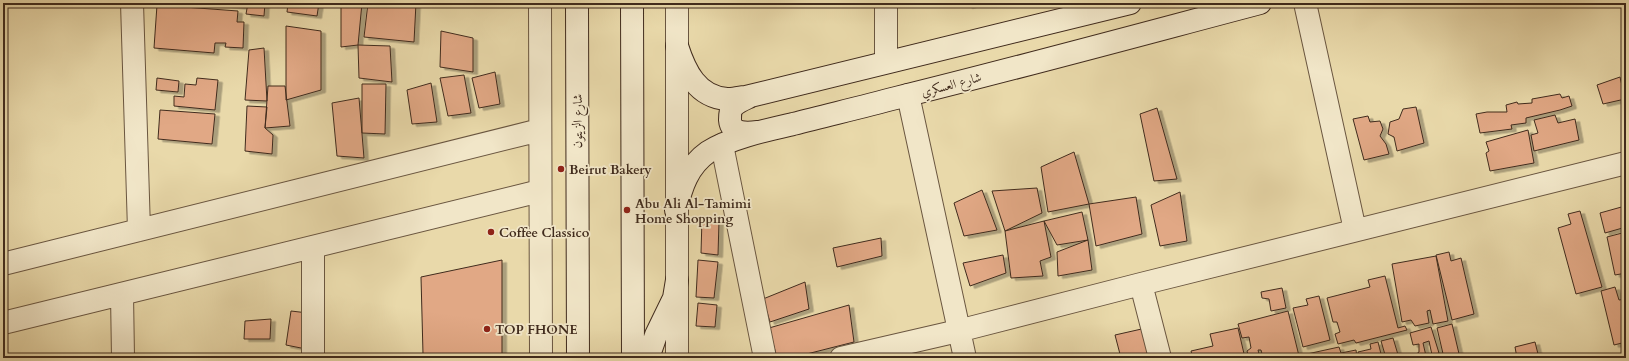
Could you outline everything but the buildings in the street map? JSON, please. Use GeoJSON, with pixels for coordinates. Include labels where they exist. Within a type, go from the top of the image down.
{"type":"FeatureCollection","features":[{"type":"Feature","properties":{"kind":"street"},"geometry":{"type":"LineString","coordinates":[[132,3],[139,230]]}},
{"type":"Feature","properties":{"kind":"street"},"geometry":{"type":"LineString","coordinates":[[540,3],[541,358]]}},
{"type":"Feature","properties":{"kind":"street","name":"شارع الزيتون"},"geometry":{"type":"LineString","coordinates":[[577,3],[578,358]]}},
{"type":"Feature","properties":{"kind":"street"},"geometry":{"type":"LineString","coordinates":[[632,3],[633,358]]}},
{"type":"Feature","properties":{"kind":"street"},"geometry":{"type":"LineString","coordinates":[[677,3],[677,358]]}},
{"type":"Feature","properties":{"kind":"street"},"geometry":{"type":"LineString","coordinates":[[886,3],[886,62]]}},
{"type":"Feature","properties":{"kind":"street","name":"شارع العسكري"},"geometry":{"type":"LineString","coordinates":[[676,210],[681,191],[688,174],[697,162],[709,152],[758,132],[908,95],[1260,3]]}},
{"type":"Feature","properties":{"kind":"street"},"geometry":{"type":"LineString","coordinates":[[1305,3],[1355,230]]}},
{"type":"Feature","properties":{"kind":"street"},"geometry":{"type":"LineString","coordinates":[[677,46],[683,65],[695,84],[709,94],[727,99],[756,94],[1118,4]]}},
{"type":"Feature","properties":{"kind":"street"},"geometry":{"type":"LineString","coordinates":[[756,94],[739,101],[732,108],[730,124],[734,130],[740,132],[758,132]]}},
{"type":"Feature","properties":{"kind":"street"},"geometry":{"type":"LineString","coordinates":[[908,95],[965,358]]}},
{"type":"Feature","properties":{"kind":"street"},"geometry":{"type":"LineString","coordinates":[[3,264],[540,130]]}},
{"type":"Feature","properties":{"kind":"street"},"geometry":{"type":"LineString","coordinates":[[722,146],[765,358]]}},
{"type":"Feature","properties":{"kind":"street"},"geometry":{"type":"LineString","coordinates":[[841,358],[958,331],[1626,163]]}},
{"type":"Feature","properties":{"kind":"street"},"geometry":{"type":"LineString","coordinates":[[3,323],[540,191]]}},
{"type":"Feature","properties":{"kind":"street"},"geometry":{"type":"LineString","coordinates":[[313,247],[313,358]]}},
{"type":"Feature","properties":{"kind":"street"},"geometry":{"type":"LineString","coordinates":[[648,358],[656,335],[674,298],[677,280]]}},
{"type":"Feature","properties":{"kind":"street"},"geometry":{"type":"LineString","coordinates":[[1141,284],[1160,358]]}},
{"type":"Feature","properties":{"kind":"street"},"geometry":{"type":"LineString","coordinates":[[122,294],[123,358]]}},
{"type":"Feature","properties":{"kind":"place","name":"Beirut Bakery"},"geometry":{"type":"Point","coordinates":[561,169]}},
{"type":"Feature","properties":{"kind":"place","name":"Abu Ali Al-Tamimi Home Shopping"},"geometry":{"type":"Point","coordinates":[627,210]}},
{"type":"Feature","properties":{"kind":"place","name":"Coffee Classico"},"geometry":{"type":"Point","coordinates":[491,232]}},
{"type":"Feature","properties":{"kind":"place","name":"TOP FHONE"},"geometry":{"type":"Point","coordinates":[487,329]}}]}
